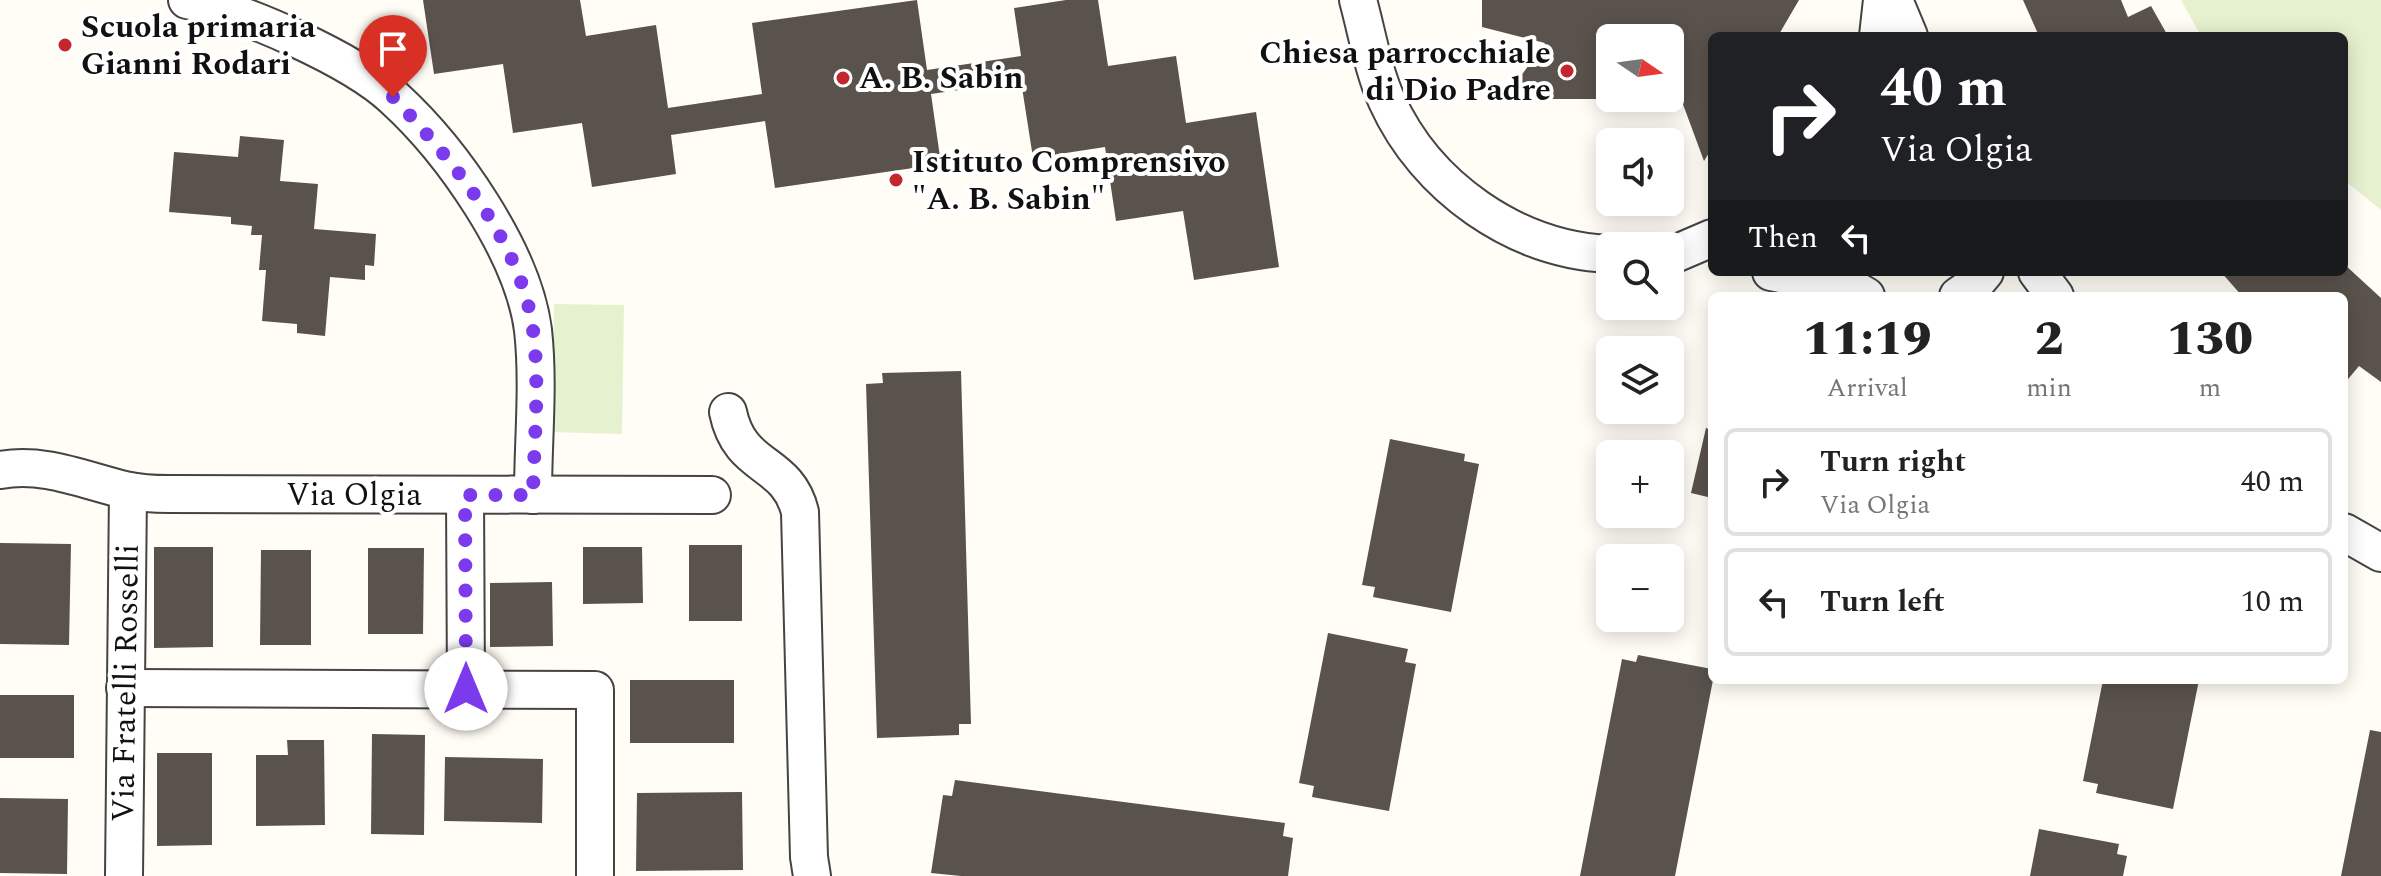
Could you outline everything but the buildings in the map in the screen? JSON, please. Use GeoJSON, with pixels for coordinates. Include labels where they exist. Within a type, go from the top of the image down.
{"type":"FeatureCollection","features":[{"type":"Feature","properties":{"kind":"street"},"geometry":{"type":"LineString","coordinates":[[187,0],[243,18],[328,54],[358,71],[393,97],[431,137],[466,181],[494,225],[516,271],[533,330],[533,495]]}},
{"type":"Feature","properties":{"kind":"street"},"geometry":{"type":"LineString","coordinates":[[1358,0],[1387,100],[1417,152],[1440,179],[1503,225],[1525,235],[1596,253]]}},
{"type":"Feature","properties":{"kind":"street"},"geometry":{"type":"LineString","coordinates":[[1878,32],[1882,0]]}},
{"type":"Feature","properties":{"kind":"street"},"geometry":{"type":"LineString","coordinates":[[1894,0],[1907,32]]}},
{"type":"Feature","properties":{"kind":"street"},"geometry":{"type":"LineString","coordinates":[[1684,250],[1708,240]]}},
{"type":"Feature","properties":{"kind":"street"},"geometry":{"type":"LineString","coordinates":[[1684,258],[1708,262]]}},
{"type":"Feature","properties":{"kind":"street"},"geometry":{"type":"LineString","coordinates":[[1796,276],[1852,285]]}},
{"type":"Feature","properties":{"kind":"street"},"geometry":{"type":"LineString","coordinates":[[1964,292],[1982,276]]}},
{"type":"Feature","properties":{"kind":"street"},"geometry":{"type":"LineString","coordinates":[[728,412],[732,431],[743,448],[789,484],[796,495],[800,512],[812,876]]}},
{"type":"Feature","properties":{"kind":"street","name":"Via Olgia"},"geometry":{"type":"LineString","coordinates":[[0,470],[54,470],[128,491],[169,494],[712,495]]}},
{"type":"Feature","properties":{"kind":"street","name":"Via Fratelli Rosselli"},"geometry":{"type":"LineString","coordinates":[[124,876],[128,491]]}},
{"type":"Feature","properties":{"kind":"street"},"geometry":{"type":"LineString","coordinates":[[465,495],[466,689]]}},
{"type":"Feature","properties":{"kind":"street"},"geometry":{"type":"LineString","coordinates":[[2348,534],[2381,553]]}},
{"type":"Feature","properties":{"kind":"street"},"geometry":{"type":"LineString","coordinates":[[125,688],[595,690],[595,876]]}},
{"type":"Feature","properties":{"kind":"green space"},"geometry":{"type":"Polygon","coordinates":[[[2181,0],[2381,0],[2381,210],[2348,183],[2348,32],[2199,32],[2181,0]]]}},
{"type":"Feature","properties":{"kind":"green space"},"geometry":{"type":"Polygon","coordinates":[[[554,304],[624,305],[622,434],[552,432],[554,304]]]}},
{"type":"Feature","properties":{"kind":"place","name":"Scuola primaria Gianni Rodari"},"geometry":{"type":"Point","coordinates":[65,45]}},
{"type":"Feature","properties":{"kind":"place","name":"Chiesa parrocchiale di Dio Padre"},"geometry":{"type":"Point","coordinates":[1567,71]}},
{"type":"Feature","properties":{"kind":"place","name":"A. B. Sabin"},"geometry":{"type":"Point","coordinates":[843,78]}},
{"type":"Feature","properties":{"kind":"place","name":"Istituto Comprensivo \"A. B. Sabin\""},"geometry":{"type":"Point","coordinates":[896,180]}},
{"type":"Feature","properties":{"kind":"route"},"geometry":{"type":"LineString","coordinates":[[393,97],[431,137],[466,181],[494,225],[516,271],[533,330],[533,495],[465,495],[466,689]]}}]}
